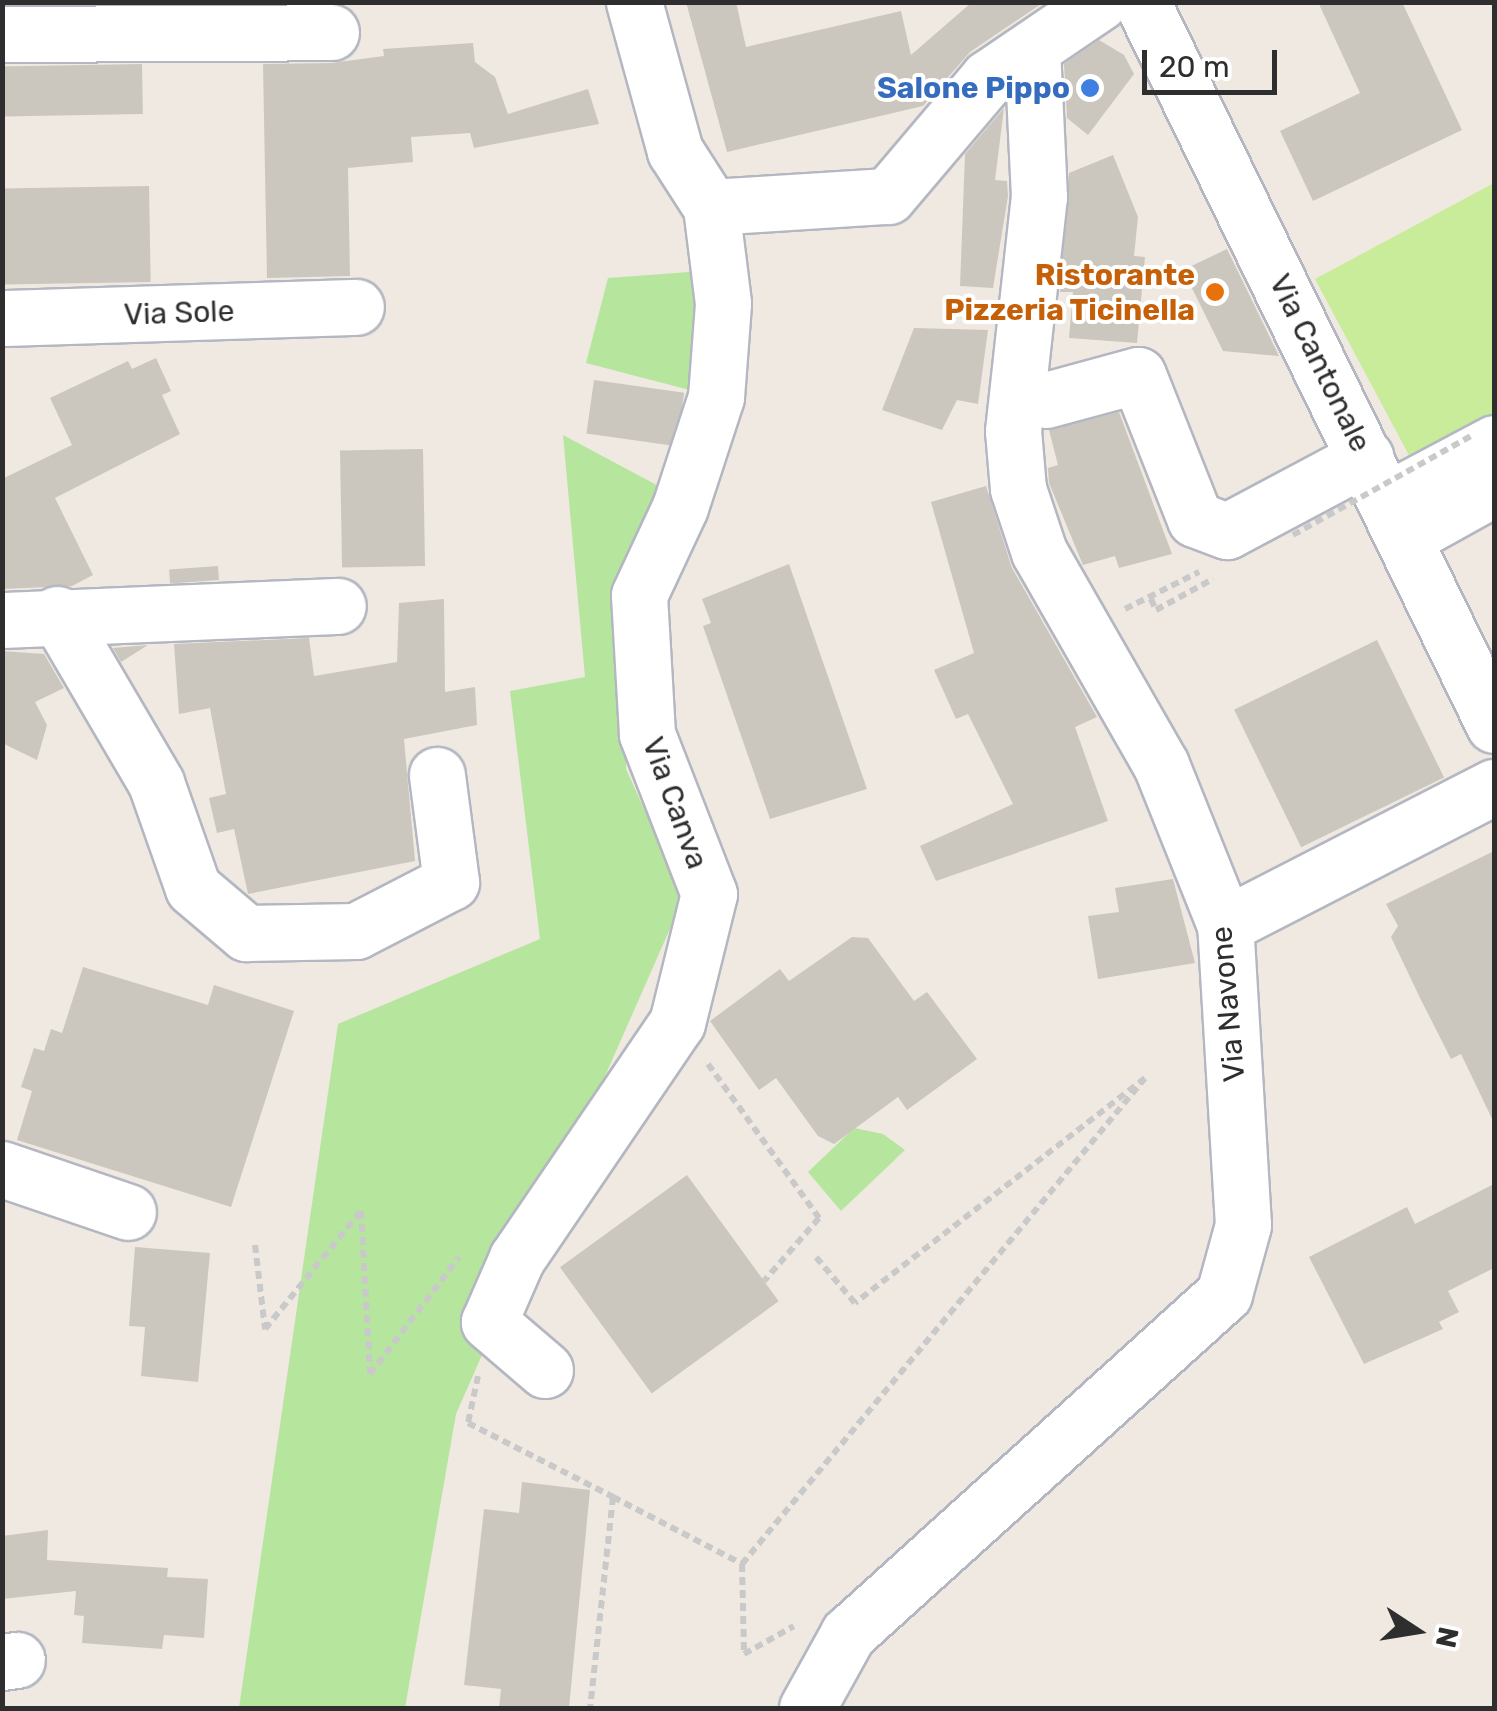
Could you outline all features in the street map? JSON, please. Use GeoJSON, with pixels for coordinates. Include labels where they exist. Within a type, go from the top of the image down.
{"type":"FeatureCollection","features":[{"type":"Feature","properties":{"kind":"street","name":"Via Canva"},"geometry":{"type":"LineString","coordinates":[[546,1370],[489,1322],[517,1258],[677,1022],[708,894],[647,734],[638,595],[680,508],[716,397],[723,303],[711,207],[675,150],[634,2]]}},
{"type":"Feature","properties":{"kind":"street"},"geometry":{"type":"LineString","coordinates":[[711,207],[888,196],[988,78],[1100,2]]}},
{"type":"Feature","properties":{"kind":"street","name":"Via Cantonale"},"geometry":{"type":"LineString","coordinates":[[1142,2],[1494,726]]}},
{"type":"Feature","properties":{"kind":"street"},"geometry":{"type":"LineString","coordinates":[[2,34],[332,32]]}},
{"type":"Feature","properties":{"kind":"street","name":"Via Navone"},"geometry":{"type":"LineString","coordinates":[[807,1708],[848,1634],[1224,1294],[1243,1224],[1225,924],[1161,765],[1039,552],[1018,488],[1013,432],[1039,197],[1032,50]]}},
{"type":"Feature","properties":{"kind":"street","name":"Via Sole"},"geometry":{"type":"LineString","coordinates":[[2,318],[356,307]]}},
{"type":"Feature","properties":{"kind":"street"},"geometry":{"type":"LineString","coordinates":[[1046,400],[1138,375],[1195,518],[1227,531],[1386,498],[1494,488]]}},
{"type":"Feature","properties":{"kind":"street"},"geometry":{"type":"LineString","coordinates":[[1386,498],[1484,439]]}},
{"type":"Feature","properties":{"kind":"street"},"geometry":{"type":"LineString","coordinates":[[2,620],[57,614],[338,606]]}},
{"type":"Feature","properties":{"kind":"street"},"geometry":{"type":"LineString","coordinates":[[57,614],[156,783],[194,888],[246,932],[356,931],[451,882],[437,775]]}},
{"type":"Feature","properties":{"kind":"street"},"geometry":{"type":"LineString","coordinates":[[1225,924],[1494,787]]}},
{"type":"Feature","properties":{"kind":"street"},"geometry":{"type":"LineString","coordinates":[[2,1169],[128,1212]]}},
{"type":"Feature","properties":{"kind":"path"},"geometry":{"type":"LineString","coordinates":[[1292,535],[1484,439]]}},
{"type":"Feature","properties":{"kind":"path"},"geometry":{"type":"LineString","coordinates":[[677,1022],[820,1218],[764,1281]]}},
{"type":"Feature","properties":{"kind":"path"},"geometry":{"type":"LineString","coordinates":[[468,1423],[742,1564],[1145,1078],[854,1303],[815,1256]]}},
{"type":"Feature","properties":{"kind":"path"},"geometry":{"type":"LineString","coordinates":[[255,1245],[265,1328],[361,1211],[370,1374],[466,1248]]}},
{"type":"Feature","properties":{"kind":"path"},"geometry":{"type":"LineString","coordinates":[[590,1708],[613,1496]]}},
{"type":"Feature","properties":{"kind":"green space"},"geometry":{"type":"Polygon","coordinates":[[[1494,183],[1494,415],[1411,459],[1315,279],[1494,183]]]}},
{"type":"Feature","properties":{"kind":"green space"},"geometry":{"type":"Polygon","coordinates":[[[703,271],[705,394],[586,363],[608,278],[703,271]]]}},
{"type":"Feature","properties":{"kind":"green space"},"geometry":{"type":"Polygon","coordinates":[[[563,435],[666,490],[629,594],[626,769],[684,897],[456,1414],[405,1708],[239,1708],[338,1024],[540,939],[510,691],[585,677],[563,435]]]}},
{"type":"Feature","properties":{"kind":"green space"},"geometry":{"type":"Polygon","coordinates":[[[854,1128],[883,1134],[905,1150],[841,1211],[808,1172],[854,1128]]]}},
{"type":"Feature","properties":{"kind":"building"},"geometry":{"type":"Polygon","coordinates":[[[686,2],[736,2],[746,47],[901,11],[911,55],[972,2],[1044,2],[970,52],[923,106],[727,152],[686,2]]]}},
{"type":"Feature","properties":{"kind":"building"},"geometry":{"type":"Polygon","coordinates":[[[1318,2],[1402,2],[1462,130],[1313,201],[1280,131],[1360,93],[1318,2]]]}},
{"type":"Feature","properties":{"kind":"building","name":"Salone Pippo"},"geometry":{"type":"Polygon","coordinates":[[[1099,40],[1124,55],[1134,74],[1088,135],[1067,118],[1064,64],[1099,40]]]}},
{"type":"Feature","properties":{"kind":"building"},"geometry":{"type":"Polygon","coordinates":[[[473,43],[475,62],[495,77],[508,114],[588,89],[599,124],[474,148],[470,133],[411,137],[413,162],[348,168],[350,276],[267,278],[263,64],[331,63],[384,56],[383,49],[473,43]]]}},
{"type":"Feature","properties":{"kind":"building"},"geometry":{"type":"Polygon","coordinates":[[[142,64],[143,114],[3,116],[2,66],[142,64]]]}},
{"type":"Feature","properties":{"kind":"building"},"geometry":{"type":"Polygon","coordinates":[[[1004,108],[995,180],[1007,181],[1008,196],[993,288],[960,286],[965,154],[1004,108]]]}},
{"type":"Feature","properties":{"kind":"building"},"geometry":{"type":"Polygon","coordinates":[[[1113,155],[1138,217],[1134,256],[1145,257],[1137,343],[1069,338],[1073,292],[1060,292],[1069,173],[1113,155]]]}},
{"type":"Feature","properties":{"kind":"building"},"geometry":{"type":"Polygon","coordinates":[[[149,186],[151,282],[4,285],[2,189],[149,186]]]}},
{"type":"Feature","properties":{"kind":"building"},"geometry":{"type":"Polygon","coordinates":[[[1227,249],[1279,356],[1223,351],[1183,270],[1227,249]]]}},
{"type":"Feature","properties":{"kind":"building"},"geometry":{"type":"Polygon","coordinates":[[[914,328],[988,330],[978,404],[957,400],[942,430],[882,410],[914,328]]]}},
{"type":"Feature","properties":{"kind":"building"},"geometry":{"type":"Polygon","coordinates":[[[156,358],[171,391],[162,395],[180,434],[55,498],[93,575],[72,586],[2,589],[2,479],[72,445],[50,398],[128,361],[132,369],[156,358]]]}},
{"type":"Feature","properties":{"kind":"building"},"geometry":{"type":"Polygon","coordinates":[[[594,380],[684,393],[677,446],[586,433],[594,380]]]}},
{"type":"Feature","properties":{"kind":"building"},"geometry":{"type":"Polygon","coordinates":[[[1119,412],[1172,554],[1119,568],[1115,556],[1083,565],[1049,483],[1048,468],[1058,465],[1049,430],[1119,412]]]}},
{"type":"Feature","properties":{"kind":"building"},"geometry":{"type":"Polygon","coordinates":[[[423,449],[425,566],[342,567],[340,450],[423,449]]]}},
{"type":"Feature","properties":{"kind":"building"},"geometry":{"type":"Polygon","coordinates":[[[986,486],[1012,568],[1097,717],[1075,727],[1108,821],[936,881],[920,846],[1013,804],[968,714],[956,719],[934,670],[974,653],[931,502],[986,486]]]}},
{"type":"Feature","properties":{"kind":"building"},"geometry":{"type":"Polygon","coordinates":[[[789,564],[867,789],[770,819],[703,626],[711,623],[702,599],[789,564]]]}},
{"type":"Feature","properties":{"kind":"building"},"geometry":{"type":"Polygon","coordinates":[[[218,566],[219,580],[170,583],[169,569],[218,566]]]}},
{"type":"Feature","properties":{"kind":"building"},"geometry":{"type":"Polygon","coordinates":[[[444,599],[445,692],[475,687],[477,725],[404,739],[415,861],[248,894],[234,829],[217,833],[209,798],[226,794],[210,708],[179,714],[174,644],[309,638],[314,676],[397,662],[399,603],[444,599]]]}},
{"type":"Feature","properties":{"kind":"building"},"geometry":{"type":"Polygon","coordinates":[[[1377,640],[1444,778],[1301,847],[1234,710],[1377,640]]]}},
{"type":"Feature","properties":{"kind":"building"},"geometry":{"type":"Polygon","coordinates":[[[148,645],[121,662],[113,648],[148,645]]]}},
{"type":"Feature","properties":{"kind":"building"},"geometry":{"type":"Polygon","coordinates":[[[2,651],[44,654],[64,688],[35,702],[47,725],[37,760],[2,743],[2,651]]]}},
{"type":"Feature","properties":{"kind":"building"},"geometry":{"type":"Polygon","coordinates":[[[1494,851],[1494,1123],[1461,1054],[1451,1059],[1420,998],[1391,937],[1398,926],[1386,904],[1494,851]]]}},
{"type":"Feature","properties":{"kind":"building"},"geometry":{"type":"Polygon","coordinates":[[[1173,879],[1195,963],[1098,979],[1088,916],[1119,912],[1115,888],[1173,879]]]}},
{"type":"Feature","properties":{"kind":"building"},"geometry":{"type":"Polygon","coordinates":[[[852,937],[868,938],[914,1001],[927,992],[977,1059],[907,1110],[898,1097],[834,1144],[818,1136],[776,1078],[759,1090],[710,1021],[780,969],[789,981],[852,937]]]}},
{"type":"Feature","properties":{"kind":"building"},"geometry":{"type":"Polygon","coordinates":[[[83,967],[208,1005],[214,985],[294,1011],[231,1207],[17,1140],[32,1091],[21,1087],[34,1048],[44,1051],[51,1029],[62,1033],[83,967]]]}},
{"type":"Feature","properties":{"kind":"building"},"geometry":{"type":"Polygon","coordinates":[[[687,1175],[779,1301],[652,1393],[560,1267],[687,1175]]]}},
{"type":"Feature","properties":{"kind":"building"},"geometry":{"type":"Polygon","coordinates":[[[1494,1184],[1494,1268],[1448,1291],[1459,1312],[1439,1322],[1443,1329],[1364,1364],[1309,1257],[1407,1207],[1415,1224],[1494,1184]]]}},
{"type":"Feature","properties":{"kind":"building"},"geometry":{"type":"Polygon","coordinates":[[[135,1247],[210,1253],[198,1382],[141,1376],[145,1327],[129,1326],[135,1247]]]}},
{"type":"Feature","properties":{"kind":"building"},"geometry":{"type":"Polygon","coordinates":[[[522,1482],[590,1490],[569,1708],[499,1708],[501,1689],[464,1685],[484,1509],[519,1513],[522,1482]]]}},
{"type":"Feature","properties":{"kind":"building"},"geometry":{"type":"Polygon","coordinates":[[[48,1530],[47,1560],[168,1568],[167,1577],[208,1579],[204,1638],[164,1635],[162,1649],[82,1643],[84,1616],[74,1615],[76,1591],[2,1599],[2,1536],[48,1530]]]}},
{"type":"Feature","properties":{"kind":"place","name":"Salone Pippo"},"geometry":{"type":"Point","coordinates":[1090,88]}},
{"type":"Feature","properties":{"kind":"place","name":"Ristorante Pizzeria Ticinella"},"geometry":{"type":"Point","coordinates":[1215,292]}}]}
